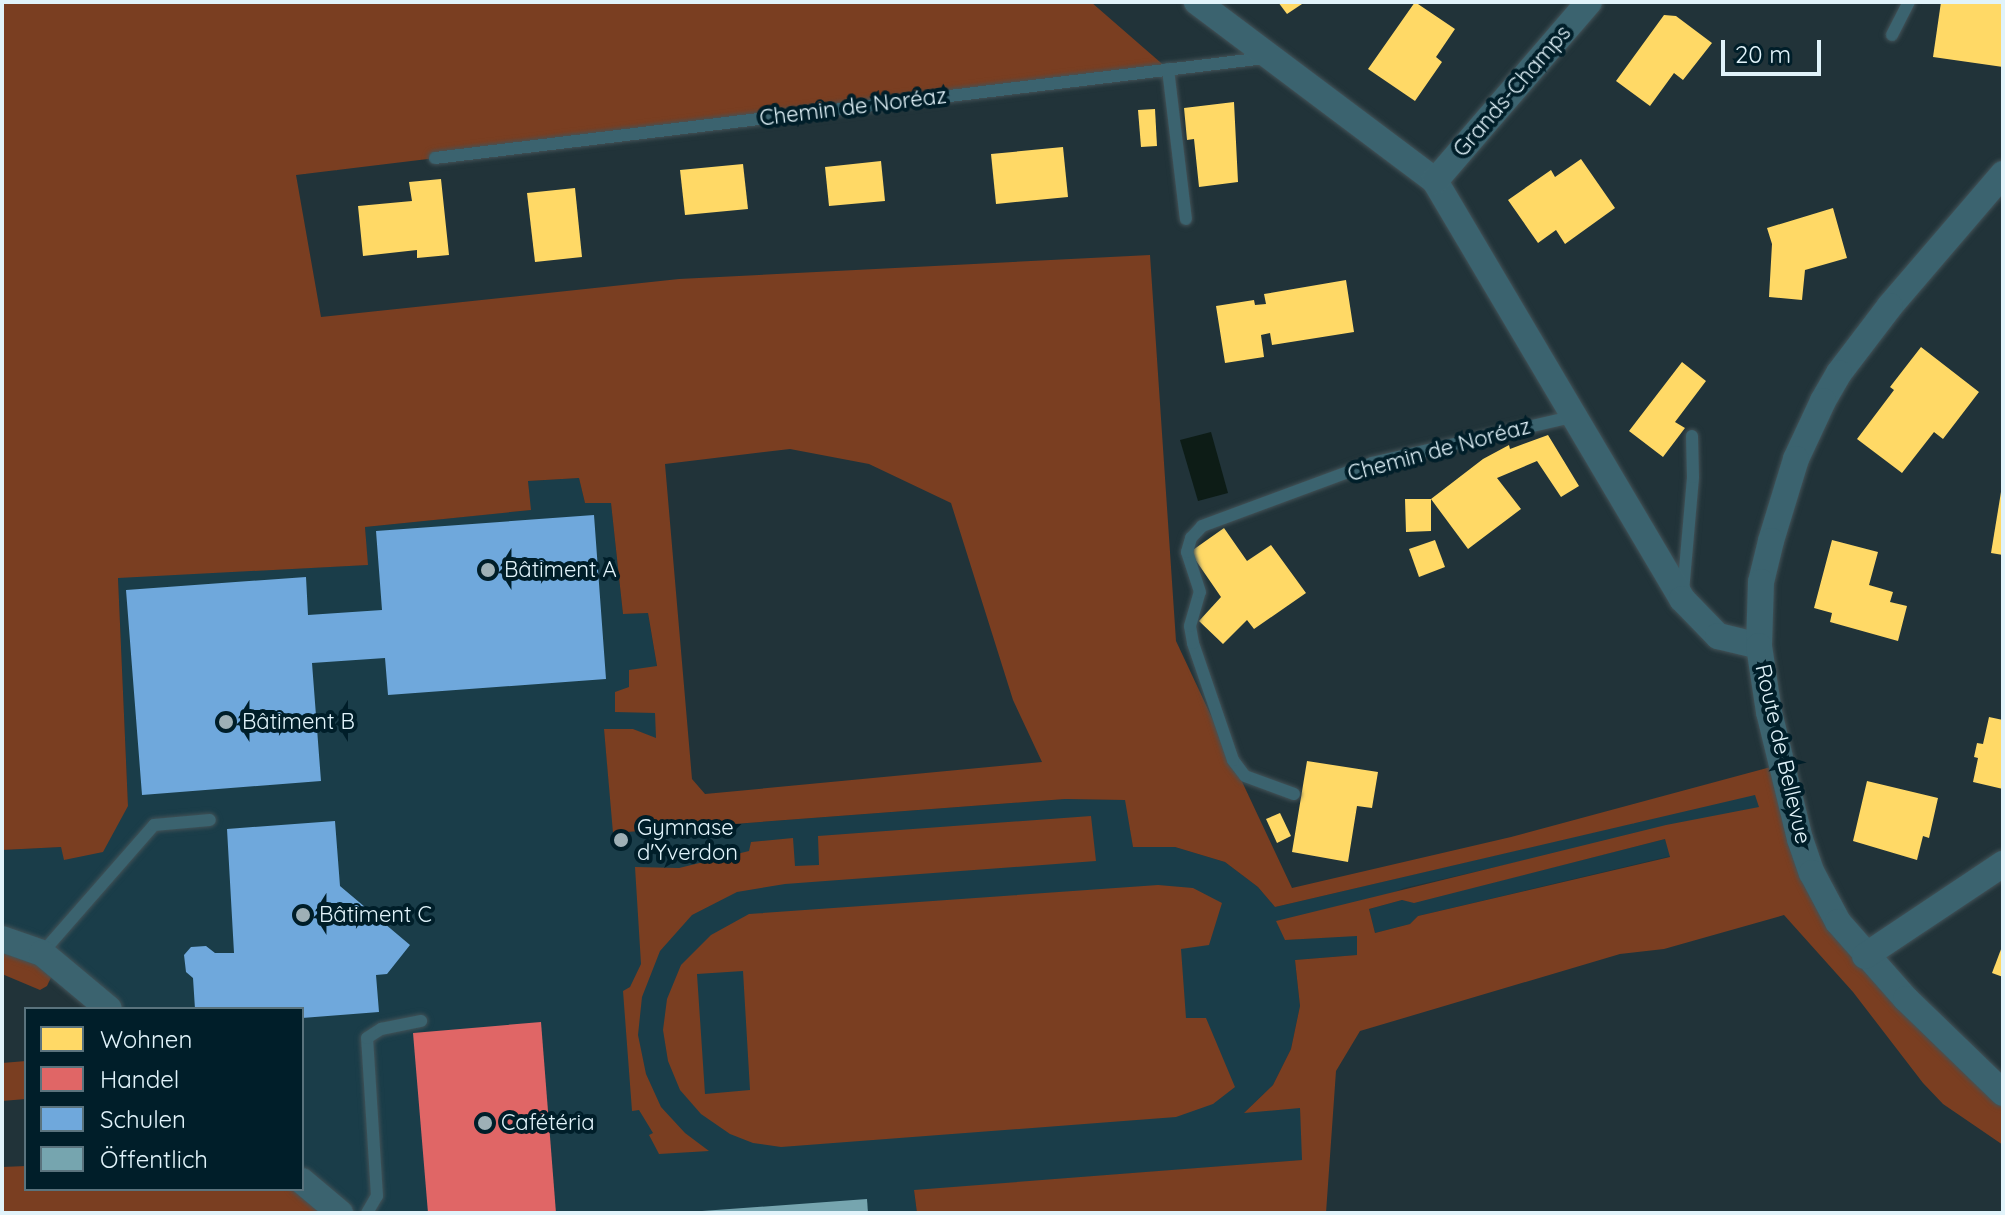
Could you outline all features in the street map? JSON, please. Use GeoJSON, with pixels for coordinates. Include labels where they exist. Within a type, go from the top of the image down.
{"type":"FeatureCollection","features":[{"type":"Feature","properties":{"kind":"street"},"geometry":{"type":"LineString","coordinates":[[1197,2],[1435,181],[1682,599],[1718,636],[1759,646]]}},
{"type":"Feature","properties":{"kind":"street","name":"Grands-Champs"},"geometry":{"type":"LineString","coordinates":[[1435,181],[1589,2]]}},
{"type":"Feature","properties":{"kind":"street","name":"Route de Bellevue"},"geometry":{"type":"LineString","coordinates":[[2003,174],[1890,306],[1839,373],[1823,401],[1796,459],[1771,541],[1761,582],[1759,646],[1769,712],[1800,839],[1812,873],[1838,922],[1865,956],[2003,1093]]}},
{"type":"Feature","properties":{"kind":"street"},"geometry":{"type":"LineString","coordinates":[[1865,956],[2003,864]]}},
{"type":"Feature","properties":{"kind":"street"},"geometry":{"type":"LineString","coordinates":[[2,939],[42,953],[107,1007]]}},
{"type":"Feature","properties":{"kind":"street"},"geometry":{"type":"LineString","coordinates":[[304,1183],[340,1213]]}},
{"type":"Feature","properties":{"kind":"lane"},"geometry":{"type":"LineString","coordinates":[[1892,35],[1909,2]]}},
{"type":"Feature","properties":{"kind":"lane","name":"Chemin de Noréaz"},"geometry":{"type":"LineString","coordinates":[[435,158],[1272,57]]}},
{"type":"Feature","properties":{"kind":"lane"},"geometry":{"type":"LineString","coordinates":[[1168,69],[1186,219]]}},
{"type":"Feature","properties":{"kind":"lane","name":"Chemin de Noréaz"},"geometry":{"type":"LineString","coordinates":[[1294,794],[1245,776],[1233,760],[1193,643],[1190,626],[1200,592],[1187,552],[1191,538],[1202,526],[1372,463],[1575,416]]}},
{"type":"Feature","properties":{"kind":"lane"},"geometry":{"type":"LineString","coordinates":[[1682,599],[1693,477],[1692,436]]}},
{"type":"Feature","properties":{"kind":"lane"},"geometry":{"type":"LineString","coordinates":[[42,953],[154,825],[210,820]]}},
{"type":"Feature","properties":{"kind":"lane"},"geometry":{"type":"LineString","coordinates":[[367,1213],[377,1196],[367,1038],[381,1029],[421,1021]]}},
{"type":"Feature","properties":{"kind":"shaded area"},"geometry":{"type":"Polygon","coordinates":[[[2,2],[1091,2],[1168,69],[296,175],[321,317],[679,279],[1150,255],[1176,641],[1292,888],[1511,837],[1782,764],[1812,873],[2003,1093],[2003,1145],[1943,1104],[1923,1083],[1853,992],[1784,915],[1664,949],[1620,954],[1360,1031],[1336,1071],[1326,1213],[917,1213],[914,1190],[1302,1160],[1300,1108],[1244,1113],[1273,1085],[1291,1049],[1300,1006],[1295,960],[1357,955],[1357,936],[1285,940],[1276,921],[1666,825],[1759,807],[1755,795],[1275,907],[1258,887],[1225,862],[1175,847],[1133,847],[1125,800],[1065,799],[613,833],[604,729],[633,729],[656,738],[655,713],[615,712],[615,692],[629,687],[629,670],[657,666],[648,613],[623,614],[611,503],[585,503],[579,478],[528,481],[531,510],[365,527],[368,565],[118,578],[128,806],[103,852],[64,860],[61,847],[2,850],[2,2]],[[790,449],[665,464],[692,779],[705,794],[1042,762],[1013,700],[951,503],[869,464],[790,449]],[[1665,839],[1414,903],[1402,900],[1369,909],[1375,933],[1410,924],[1418,916],[1670,857],[1665,839]]]}},
{"type":"Feature","properties":{"kind":"shaded area"},"geometry":{"type":"Polygon","coordinates":[[[1211,432],[1228,493],[1198,501],[1180,440],[1211,432]]]}},
{"type":"Feature","properties":{"kind":"shaded area","name":"Gymnase d'Yverdon"},"geometry":{"type":"Polygon","coordinates":[[[579,478],[585,503],[611,503],[623,614],[648,613],[657,667],[656,739],[633,729],[604,730],[614,833],[1065,799],[1126,800],[1133,847],[1175,847],[1225,862],[1258,887],[1275,907],[1755,794],[1760,807],[1404,888],[1285,940],[1357,935],[1358,955],[1295,960],[1300,1006],[1291,1049],[1273,1085],[1245,1112],[1300,1107],[1303,1160],[914,1191],[917,1213],[340,1213],[304,1183],[304,1007],[106,1007],[2,939],[2,850],[61,847],[65,860],[128,806],[118,577],[367,565],[365,527],[530,510],[528,481],[579,478]]]}},
{"type":"Feature","properties":{"kind":"shaded area"},"geometry":{"type":"Polygon","coordinates":[[[1091,816],[1096,861],[785,884],[737,892],[692,915],[660,951],[642,997],[638,1035],[646,1074],[661,1107],[685,1133],[709,1151],[659,1154],[649,1135],[653,1133],[639,1110],[632,1111],[623,991],[630,987],[641,964],[635,867],[679,868],[749,851],[751,842],[793,838],[795,866],[819,865],[818,836],[1091,816]]]}},
{"type":"Feature","properties":{"kind":"shaded area"},"geometry":{"type":"Polygon","coordinates":[[[1665,839],[1671,856],[1418,916],[1410,924],[1375,933],[1369,909],[1402,900],[1414,902],[1665,839]]]}},
{"type":"Feature","properties":{"kind":"shaded area"},"geometry":{"type":"Polygon","coordinates":[[[1158,885],[1193,888],[1222,903],[1209,945],[1181,949],[1186,1018],[1206,1018],[1235,1087],[1213,1104],[1176,1117],[781,1147],[753,1143],[730,1134],[701,1114],[680,1090],[668,1061],[663,1030],[667,999],[681,965],[711,935],[749,914],[1158,885]],[[743,971],[697,974],[705,1094],[750,1090],[743,971]]]}},
{"type":"Feature","properties":{"kind":"shaded area"},"geometry":{"type":"Polygon","coordinates":[[[2,939],[57,965],[47,986],[40,990],[2,974],[2,939]]]}},
{"type":"Feature","properties":{"kind":"shaded area"},"geometry":{"type":"Polygon","coordinates":[[[24,1061],[24,1099],[2,1101],[2,1063],[24,1061]]]}},
{"type":"Feature","properties":{"kind":"shaded area"},"geometry":{"type":"Polygon","coordinates":[[[24,1166],[24,1191],[304,1190],[340,1213],[2,1213],[2,1167],[24,1166]]]}},
{"type":"Feature","properties":{"kind":"building: Wohnen"},"geometry":{"type":"Polygon","coordinates":[[[1278,2],[1305,2],[1287,14],[1278,2]]]}},
{"type":"Feature","properties":{"kind":"building: Wohnen"},"geometry":{"type":"Polygon","coordinates":[[[1415,2],[1455,29],[1436,57],[1442,62],[1415,101],[1368,69],[1415,2]]]}},
{"type":"Feature","properties":{"kind":"building: Wohnen"},"geometry":{"type":"Polygon","coordinates":[[[1941,2],[2003,3],[2003,67],[1933,57],[1941,2]]]}},
{"type":"Feature","properties":{"kind":"building: Wohnen"},"geometry":{"type":"Polygon","coordinates":[[[1664,15],[1676,16],[1712,43],[1683,80],[1674,73],[1650,106],[1616,81],[1664,15]]]}},
{"type":"Feature","properties":{"kind":"building: Wohnen"},"geometry":{"type":"Polygon","coordinates":[[[1234,102],[1238,182],[1199,187],[1194,139],[1187,140],[1184,108],[1234,102]]]}},
{"type":"Feature","properties":{"kind":"building: Wohnen"},"geometry":{"type":"Polygon","coordinates":[[[1155,109],[1157,146],[1141,147],[1138,110],[1155,109]]]}},
{"type":"Feature","properties":{"kind":"building: Wohnen"},"geometry":{"type":"Polygon","coordinates":[[[1063,147],[1068,197],[996,204],[991,154],[1063,147]]]}},
{"type":"Feature","properties":{"kind":"building: Wohnen"},"geometry":{"type":"Polygon","coordinates":[[[1581,159],[1615,208],[1565,244],[1556,230],[1538,243],[1508,200],[1551,170],[1555,177],[1581,159]]]}},
{"type":"Feature","properties":{"kind":"building: Wohnen"},"geometry":{"type":"Polygon","coordinates":[[[881,161],[885,201],[829,206],[825,167],[881,161]]]}},
{"type":"Feature","properties":{"kind":"building: Wohnen"},"geometry":{"type":"Polygon","coordinates":[[[743,164],[748,209],[685,215],[680,170],[743,164]]]}},
{"type":"Feature","properties":{"kind":"building: Wohnen"},"geometry":{"type":"Polygon","coordinates":[[[441,179],[449,255],[417,258],[417,250],[363,256],[358,206],[412,201],[409,182],[441,179]]]}},
{"type":"Feature","properties":{"kind":"building: Wohnen"},"geometry":{"type":"Polygon","coordinates":[[[575,188],[582,257],[535,262],[527,193],[575,188]]]}},
{"type":"Feature","properties":{"kind":"building: Wohnen"},"geometry":{"type":"Polygon","coordinates":[[[1833,208],[1847,258],[1805,270],[1802,300],[1769,297],[1772,244],[1767,228],[1833,208]]]}},
{"type":"Feature","properties":{"kind":"building: Wohnen"},"geometry":{"type":"Polygon","coordinates":[[[1346,280],[1354,332],[1272,345],[1270,333],[1261,335],[1264,357],[1225,363],[1216,306],[1254,300],[1255,305],[1266,304],[1264,294],[1346,280]]]}},
{"type":"Feature","properties":{"kind":"building: Wohnen"},"geometry":{"type":"Polygon","coordinates":[[[1921,347],[1979,392],[1943,439],[1934,432],[1902,473],[1857,439],[1894,390],[1890,387],[1921,347]]]}},
{"type":"Feature","properties":{"kind":"building: Wohnen"},"geometry":{"type":"Polygon","coordinates":[[[1682,362],[1706,381],[1675,422],[1685,428],[1663,457],[1629,431],[1682,362]]]}},
{"type":"Feature","properties":{"kind":"building: Wohnen"},"geometry":{"type":"Polygon","coordinates":[[[1548,435],[1579,486],[1561,497],[1537,461],[1497,478],[1521,509],[1468,549],[1431,499],[1483,459],[1509,445],[1510,449],[1548,435]]]}},
{"type":"Feature","properties":{"kind":"building: Wohnen"},"geometry":{"type":"Polygon","coordinates":[[[2003,492],[2003,555],[1991,553],[2003,492]]]}},
{"type":"Feature","properties":{"kind":"building: Wohnen"},"geometry":{"type":"Polygon","coordinates":[[[1405,499],[1431,499],[1431,531],[1406,532],[1405,499]]]}},
{"type":"Feature","properties":{"kind":"building: Wohnen"},"geometry":{"type":"Polygon","coordinates":[[[1224,528],[1247,561],[1271,545],[1306,593],[1254,629],[1247,620],[1223,644],[1199,621],[1221,597],[1190,552],[1224,528]]]}},
{"type":"Feature","properties":{"kind":"building: Wohnen"},"geometry":{"type":"Polygon","coordinates":[[[1435,540],[1445,567],[1419,577],[1409,549],[1435,540]]]}},
{"type":"Feature","properties":{"kind":"building: Wohnen"},"geometry":{"type":"Polygon","coordinates":[[[1832,540],[1878,552],[1869,585],[1893,592],[1890,602],[1907,606],[1898,641],[1830,622],[1832,613],[1814,608],[1832,540]]]}},
{"type":"Feature","properties":{"kind":"building: Wohnen"},"geometry":{"type":"Polygon","coordinates":[[[1989,717],[2003,720],[2003,789],[1973,782],[1978,758],[1974,757],[1977,743],[1983,744],[1989,717]]]}},
{"type":"Feature","properties":{"kind":"building: Wohnen"},"geometry":{"type":"Polygon","coordinates":[[[1307,761],[1378,772],[1372,808],[1357,806],[1348,862],[1292,852],[1307,761]]]}},
{"type":"Feature","properties":{"kind":"building: Wohnen"},"geometry":{"type":"Polygon","coordinates":[[[1867,781],[1938,798],[1929,838],[1923,836],[1917,860],[1853,841],[1867,781]]]}},
{"type":"Feature","properties":{"kind":"building: Wohnen"},"geometry":{"type":"Polygon","coordinates":[[[1280,813],[1291,836],[1277,843],[1266,819],[1280,813]]]}},
{"type":"Feature","properties":{"kind":"building: Wohnen"},"geometry":{"type":"Polygon","coordinates":[[[2003,944],[2003,977],[1992,973],[2003,944]]]}},
{"type":"Feature","properties":{"kind":"building: Handel","name":"Cafétéria"},"geometry":{"type":"Polygon","coordinates":[[[541,1022],[556,1213],[428,1213],[413,1033],[541,1022]]]}},
{"type":"Feature","properties":{"kind":"building: Schulen"},"geometry":{"type":"Polygon","coordinates":[[[594,515],[606,679],[388,695],[385,658],[312,663],[321,781],[142,795],[126,590],[306,577],[308,615],[382,610],[376,531],[594,515]]]}},
{"type":"Feature","properties":{"kind":"building: Schulen","name":"Bâtiment C"},"geometry":{"type":"Polygon","coordinates":[[[335,821],[340,886],[410,945],[387,974],[376,975],[379,1012],[304,1018],[304,1007],[195,1007],[193,978],[186,972],[184,955],[191,947],[206,946],[215,953],[234,953],[227,829],[335,821]]]}},
{"type":"Feature","properties":{"kind":"building: Öffentlich"},"geometry":{"type":"Polygon","coordinates":[[[867,1199],[868,1213],[702,1213],[702,1211],[867,1199]]]}},
{"type":"Feature","properties":{"kind":"place","name":"Bâtiment A"},"geometry":{"type":"Point","coordinates":[488,570]}},
{"type":"Feature","properties":{"kind":"place","name":"Bâtiment B"},"geometry":{"type":"Point","coordinates":[226,722]}},
{"type":"Feature","properties":{"kind":"place","name":"Gymnase d'Yverdon"},"geometry":{"type":"Point","coordinates":[621,840]}},
{"type":"Feature","properties":{"kind":"place","name":"Bâtiment C"},"geometry":{"type":"Point","coordinates":[303,915]}},
{"type":"Feature","properties":{"kind":"place","name":"Cafétéria"},"geometry":{"type":"Point","coordinates":[485,1123]}}]}
